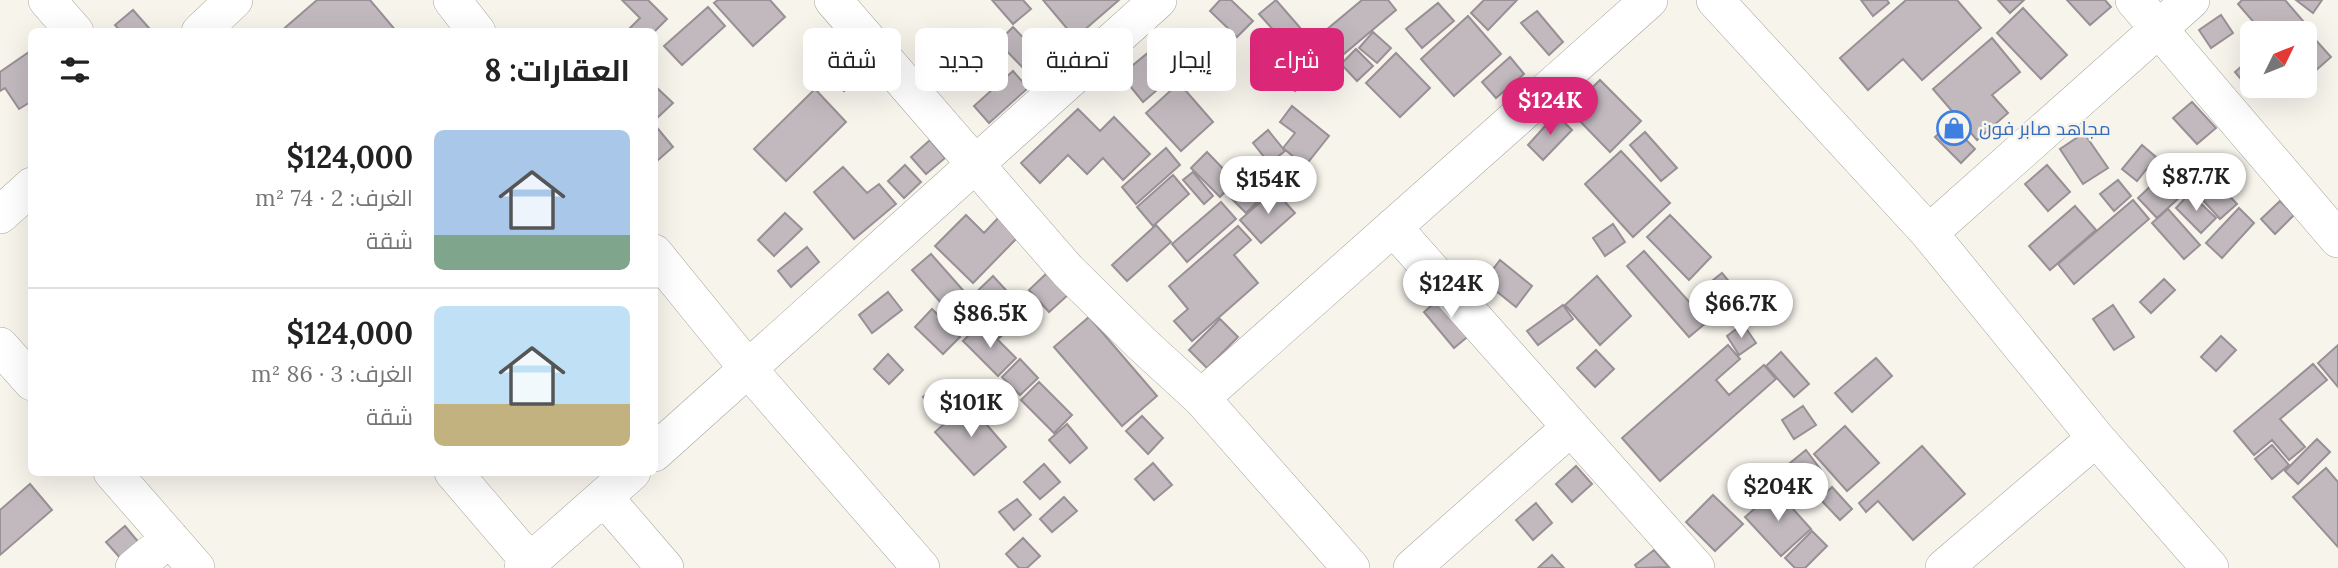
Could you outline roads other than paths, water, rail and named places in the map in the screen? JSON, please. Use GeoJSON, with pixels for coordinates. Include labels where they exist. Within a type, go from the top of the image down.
{"type":"FeatureCollection","features":[{"type":"Feature","properties":{"kind":"street"},"geometry":{"type":"LineString","coordinates":[[47,0],[72,28]]}},
{"type":"Feature","properties":{"kind":"street"},"geometry":{"type":"LineString","coordinates":[[204,28],[234,0]]}},
{"type":"Feature","properties":{"kind":"street"},"geometry":{"type":"LineString","coordinates":[[452,0],[474,28]]}},
{"type":"Feature","properties":{"kind":"street"},"geometry":{"type":"LineString","coordinates":[[832,0],[1067,270],[1200,398],[1351,568]]}},
{"type":"Feature","properties":{"kind":"street"},"geometry":{"type":"LineString","coordinates":[[658,450],[1158,0]]}},
{"type":"Feature","properties":{"kind":"street"},"geometry":{"type":"LineString","coordinates":[[1200,398],[1649,0]]}},
{"type":"Feature","properties":{"kind":"street"},"geometry":{"type":"LineString","coordinates":[[1715,0],[1929,233],[2096,438],[2210,568]]}},
{"type":"Feature","properties":{"kind":"street"},"geometry":{"type":"LineString","coordinates":[[2134,0],[2338,239]]}},
{"type":"Feature","properties":{"kind":"street"},"geometry":{"type":"LineString","coordinates":[[1929,233],[2191,0]]}},
{"type":"Feature","properties":{"kind":"street"},"geometry":{"type":"LineString","coordinates":[[0,215],[28,190]]}},
{"type":"Feature","properties":{"kind":"street"},"geometry":{"type":"LineString","coordinates":[[1393,227],[1696,568]]}},
{"type":"Feature","properties":{"kind":"street"},"geometry":{"type":"LineString","coordinates":[[658,258],[749,370],[921,568]]}},
{"type":"Feature","properties":{"kind":"street"},"geometry":{"type":"LineString","coordinates":[[0,346],[28,378]]}},
{"type":"Feature","properties":{"kind":"street"},"geometry":{"type":"LineString","coordinates":[[1412,568],[1571,427]]}},
{"type":"Feature","properties":{"kind":"street"},"geometry":{"type":"LineString","coordinates":[[1944,568],[2096,438]]}},
{"type":"Feature","properties":{"kind":"street"},"geometry":{"type":"LineString","coordinates":[[116,476],[196,568]]}},
{"type":"Feature","properties":{"kind":"street"},"geometry":{"type":"LineString","coordinates":[[456,476],[526,565],[628,476]]}},
{"type":"Feature","properties":{"kind":"street"},"geometry":{"type":"LineString","coordinates":[[604,497],[665,568]]}},
{"type":"Feature","properties":{"kind":"street"},"geometry":{"type":"LineString","coordinates":[[134,568],[170,538]]}},
{"type":"Feature","properties":{"kind":"place","name":"مجاهد صابر فون"},"geometry":{"type":"Point","coordinates":[1954,128]}}]}
